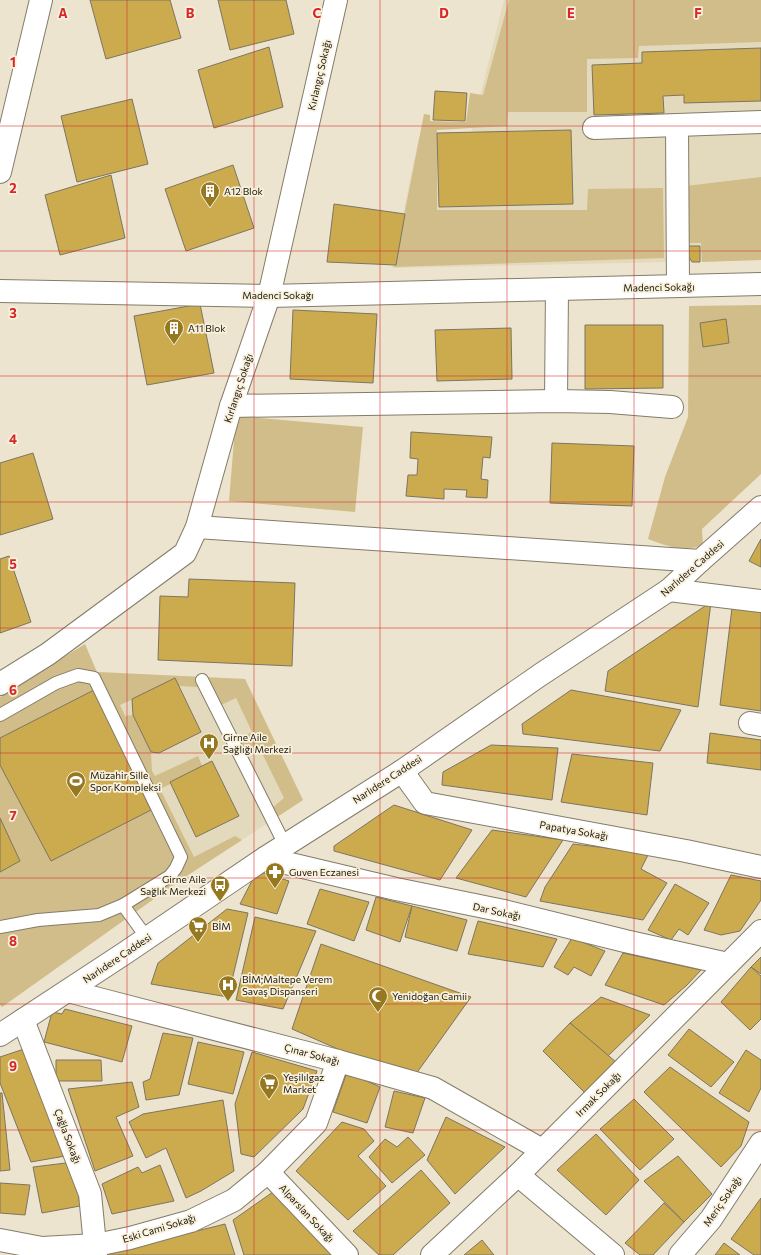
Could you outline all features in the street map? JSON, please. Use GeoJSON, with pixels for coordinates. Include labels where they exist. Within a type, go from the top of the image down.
{"type":"FeatureCollection","features":[{"type":"Feature","properties":{"kind":"street"},"geometry":{"type":"LineString","coordinates":[[0,172],[41,0]]}},
{"type":"Feature","properties":{"kind":"street","name":"Kırlangıç Sokağı"},"geometry":{"type":"LineString","coordinates":[[0,684],[48,654],[185,553],[197,527],[231,406],[269,296],[336,0]]}},
{"type":"Feature","properties":{"kind":"street"},"geometry":{"type":"LineString","coordinates":[[594,128],[761,122]]}},
{"type":"Feature","properties":{"kind":"street"},"geometry":{"type":"LineString","coordinates":[[677,126],[678,286]]}},
{"type":"Feature","properties":{"kind":"street","name":"Madenci Sokağı"},"geometry":{"type":"LineString","coordinates":[[0,291],[269,296],[761,284]]}},
{"type":"Feature","properties":{"kind":"street"},"geometry":{"type":"LineString","coordinates":[[556,401],[557,289]]}},
{"type":"Feature","properties":{"kind":"street"},"geometry":{"type":"LineString","coordinates":[[231,406],[556,401],[610,402],[672,407]]}},
{"type":"Feature","properties":{"kind":"street","name":"Narlıdere Caddesi"},"geometry":{"type":"LineString","coordinates":[[0,1035],[265,858],[402,771],[540,675],[669,590],[761,507]]}},
{"type":"Feature","properties":{"kind":"street"},"geometry":{"type":"LineString","coordinates":[[197,527],[700,561]]}},
{"type":"Feature","properties":{"kind":"street"},"geometry":{"type":"LineString","coordinates":[[669,590],[761,601]]}},
{"type":"Feature","properties":{"kind":"street","name":"Papatya Sokağı"},"geometry":{"type":"LineString","coordinates":[[402,771],[425,803],[686,851],[761,867]]}},
{"type":"Feature","properties":{"kind":"street","name":"Dar Sokağı"},"geometry":{"type":"LineString","coordinates":[[265,858],[728,964]]}},
{"type":"Feature","properties":{"kind":"street","name":"Irmak Sokağı"},"geometry":{"type":"LineString","coordinates":[[432,1255],[518,1174],[761,931]]}},
{"type":"Feature","properties":{"kind":"street","name":"Çınar Sokağı"},"geometry":{"type":"LineString","coordinates":[[68,991],[338,1061],[433,1088],[542,1150]]}},
{"type":"Feature","properties":{"kind":"street","name":"Çağla Sokağı"},"geometry":{"type":"LineString","coordinates":[[23,1020],[90,1194],[96,1250]]}},
{"type":"Feature","properties":{"kind":"street","name":"Eski Cami Sokağı"},"geometry":{"type":"LineString","coordinates":[[0,1240],[42,1248],[96,1250],[130,1238],[191,1221],[234,1200],[268,1172],[316,1123],[338,1061]]}},
{"type":"Feature","properties":{"kind":"street","name":"Meriç Sokağı"},"geometry":{"type":"LineString","coordinates":[[680,1255],[711,1219],[761,1143]]}},
{"type":"Feature","properties":{"kind":"street","name":"Alparslan Sokağı"},"geometry":{"type":"LineString","coordinates":[[268,1172],[347,1255]]}},
{"type":"Feature","properties":{"kind":"street"},"geometry":{"type":"LineString","coordinates":[[518,1174],[613,1255]]}},
{"type":"Feature","properties":{"kind":"lane"},"geometry":{"type":"LineString","coordinates":[[0,715],[56,683],[78,675],[94,678],[181,857],[170,876],[124,905],[99,915],[38,920],[0,927]]}},
{"type":"Feature","properties":{"kind":"lane"},"geometry":{"type":"LineString","coordinates":[[202,680],[285,845]]}},
{"type":"Feature","properties":{"kind":"lane"},"geometry":{"type":"LineString","coordinates":[[124,905],[147,938]]}},
{"type":"Feature","properties":{"kind":"shaded area"},"geometry":{"type":"Polygon","coordinates":[[[504,0],[761,0],[761,260],[392,268],[419,137],[470,137],[504,0]]]}},
{"type":"Feature","properties":{"kind":"shaded area"},"geometry":{"type":"Polygon","coordinates":[[[509,0],[761,0],[761,42],[639,46],[638,58],[587,59],[587,112],[508,112],[507,126],[437,130],[437,210],[587,210],[588,189],[663,188],[664,258],[394,267],[424,114],[430,115],[430,121],[466,122],[470,93],[483,95],[509,0]]]}},
{"type":"Feature","properties":{"kind":"shaded area"},"geometry":{"type":"Polygon","coordinates":[[[761,177],[761,260],[702,262],[701,243],[689,243],[686,186],[761,177]]]}},
{"type":"Feature","properties":{"kind":"shaded area"},"geometry":{"type":"Polygon","coordinates":[[[761,305],[761,474],[702,529],[703,545],[689,548],[676,548],[648,539],[665,477],[688,417],[689,306],[761,305]]]}},
{"type":"Feature","properties":{"kind":"shaded area"},"geometry":{"type":"Polygon","coordinates":[[[236,416],[363,427],[355,512],[229,501],[236,416]]]}},
{"type":"Feature","properties":{"kind":"shaded area","name":"Müzahir Sille Spor Kompleksi"},"geometry":{"type":"Polygon","coordinates":[[[85,644],[97,672],[245,679],[303,800],[274,819],[271,809],[284,798],[260,749],[247,755],[239,739],[252,732],[236,698],[221,705],[212,688],[164,685],[120,705],[125,716],[133,715],[151,752],[152,771],[155,776],[198,756],[203,768],[160,789],[194,857],[235,836],[242,840],[185,877],[2,1007],[0,1005],[0,697],[85,644]]]}},
{"type":"Feature","properties":{"kind":"shaded area","name":"Girne Aile Sağlığı Merkezi"},"geometry":{"type":"Polygon","coordinates":[[[97,672],[245,679],[303,800],[185,877],[97,672]]]}},
{"type":"Feature","properties":{"kind":"building"},"geometry":{"type":"Polygon","coordinates":[[[90,0],[170,0],[181,38],[106,59],[90,0]]]}},
{"type":"Feature","properties":{"kind":"building"},"geometry":{"type":"Polygon","coordinates":[[[218,0],[286,0],[294,34],[230,50],[218,0]]]}},
{"type":"Feature","properties":{"kind":"building"},"geometry":{"type":"Polygon","coordinates":[[[269,47],[283,107],[214,128],[198,70],[269,47]]]}},
{"type":"Feature","properties":{"kind":"building"},"geometry":{"type":"Polygon","coordinates":[[[761,48],[761,101],[684,103],[684,95],[663,96],[664,113],[594,115],[592,65],[642,63],[642,52],[761,48]]]}},
{"type":"Feature","properties":{"kind":"building"},"geometry":{"type":"Polygon","coordinates":[[[435,91],[467,93],[465,121],[433,120],[435,91]]]}},
{"type":"Feature","properties":{"kind":"building"},"geometry":{"type":"Polygon","coordinates":[[[132,99],[148,164],[77,182],[61,116],[132,99]]]}},
{"type":"Feature","properties":{"kind":"building"},"geometry":{"type":"Polygon","coordinates":[[[571,130],[573,204],[439,207],[437,133],[571,130]]]}},
{"type":"Feature","properties":{"kind":"building","name":"A12 Blok"},"geometry":{"type":"Polygon","coordinates":[[[233,165],[254,228],[186,251],[165,189],[233,165]]]}},
{"type":"Feature","properties":{"kind":"building"},"geometry":{"type":"Polygon","coordinates":[[[111,175],[125,238],[60,255],[45,195],[111,175]]]}},
{"type":"Feature","properties":{"kind":"building"},"geometry":{"type":"Polygon","coordinates":[[[334,204],[405,214],[396,265],[327,262],[334,204]]]}},
{"type":"Feature","properties":{"kind":"building"},"geometry":{"type":"Polygon","coordinates":[[[688,246],[700,246],[700,262],[692,262],[687,254],[688,246]]]}},
{"type":"Feature","properties":{"kind":"building","name":"A11 Blok"},"geometry":{"type":"Polygon","coordinates":[[[200,304],[214,373],[147,385],[134,316],[200,304]]]}},
{"type":"Feature","properties":{"kind":"building"},"geometry":{"type":"Polygon","coordinates":[[[293,310],[377,314],[373,383],[290,379],[293,310]]]}},
{"type":"Feature","properties":{"kind":"building"},"geometry":{"type":"Polygon","coordinates":[[[726,319],[729,343],[703,347],[700,323],[726,319]]]}},
{"type":"Feature","properties":{"kind":"building"},"geometry":{"type":"Polygon","coordinates":[[[585,325],[663,325],[663,388],[585,389],[585,325]]]}},
{"type":"Feature","properties":{"kind":"building"},"geometry":{"type":"Polygon","coordinates":[[[511,328],[512,379],[437,381],[435,330],[511,328]]]}},
{"type":"Feature","properties":{"kind":"building"},"geometry":{"type":"Polygon","coordinates":[[[411,432],[492,437],[490,458],[483,457],[481,479],[488,480],[487,498],[466,497],[467,490],[444,489],[444,499],[406,496],[408,475],[417,475],[418,459],[410,458],[411,432]]]}},
{"type":"Feature","properties":{"kind":"building"},"geometry":{"type":"Polygon","coordinates":[[[552,443],[634,446],[632,506],[550,503],[552,443]]]}},
{"type":"Feature","properties":{"kind":"building"},"geometry":{"type":"Polygon","coordinates":[[[33,453],[53,519],[0,535],[0,463],[33,453]]]}},
{"type":"Feature","properties":{"kind":"building"},"geometry":{"type":"Polygon","coordinates":[[[761,539],[761,567],[749,561],[761,539]]]}},
{"type":"Feature","properties":{"kind":"building"},"geometry":{"type":"Polygon","coordinates":[[[9,556],[31,622],[0,633],[0,559],[9,556]]]}},
{"type":"Feature","properties":{"kind":"building"},"geometry":{"type":"Polygon","coordinates":[[[189,579],[295,583],[292,666],[158,660],[160,596],[188,597],[189,579]]]}},
{"type":"Feature","properties":{"kind":"building"},"geometry":{"type":"Polygon","coordinates":[[[711,602],[698,707],[605,691],[608,671],[711,602]]]}},
{"type":"Feature","properties":{"kind":"building"},"geometry":{"type":"Polygon","coordinates":[[[732,608],[761,608],[761,711],[720,705],[732,608]]]}},
{"type":"Feature","properties":{"kind":"building"},"geometry":{"type":"Polygon","coordinates":[[[175,678],[201,732],[159,753],[151,752],[133,715],[132,699],[175,678]]]}},
{"type":"Feature","properties":{"kind":"building"},"geometry":{"type":"Polygon","coordinates":[[[94,690],[151,810],[51,861],[0,765],[0,738],[94,690]]]}},
{"type":"Feature","properties":{"kind":"building"},"geometry":{"type":"Polygon","coordinates":[[[571,690],[681,710],[660,751],[523,734],[522,724],[571,690]]]}},
{"type":"Feature","properties":{"kind":"building"},"geometry":{"type":"Polygon","coordinates":[[[710,733],[761,740],[761,770],[707,763],[710,733]]]}},
{"type":"Feature","properties":{"kind":"building"},"geometry":{"type":"Polygon","coordinates":[[[491,745],[558,748],[552,800],[442,785],[443,772],[491,745]]]}},
{"type":"Feature","properties":{"kind":"building"},"geometry":{"type":"Polygon","coordinates":[[[572,754],[653,763],[647,815],[561,802],[572,754]]]}},
{"type":"Feature","properties":{"kind":"building"},"geometry":{"type":"Polygon","coordinates":[[[212,761],[239,816],[196,837],[170,782],[212,761]]]}},
{"type":"Feature","properties":{"kind":"building"},"geometry":{"type":"Polygon","coordinates":[[[394,805],[472,830],[440,880],[334,851],[334,846],[394,805]]]}},
{"type":"Feature","properties":{"kind":"building"},"geometry":{"type":"Polygon","coordinates":[[[0,818],[20,861],[0,872],[0,818]]]}},
{"type":"Feature","properties":{"kind":"building"},"geometry":{"type":"Polygon","coordinates":[[[492,830],[563,840],[526,897],[456,878],[492,830]]]}},
{"type":"Feature","properties":{"kind":"building"},"geometry":{"type":"Polygon","coordinates":[[[573,844],[649,853],[641,869],[667,883],[643,920],[540,901],[545,887],[573,844]]]}},
{"type":"Feature","properties":{"kind":"building"},"geometry":{"type":"Polygon","coordinates":[[[257,871],[289,881],[277,914],[240,904],[257,871]]]}},
{"type":"Feature","properties":{"kind":"building"},"geometry":{"type":"Polygon","coordinates":[[[731,875],[761,881],[761,900],[740,931],[721,935],[704,930],[731,875]]]}},
{"type":"Feature","properties":{"kind":"building"},"geometry":{"type":"Polygon","coordinates":[[[675,884],[709,903],[688,935],[679,929],[671,940],[648,930],[675,884]]]}},
{"type":"Feature","properties":{"kind":"building"},"geometry":{"type":"Polygon","coordinates":[[[320,889],[369,902],[354,941],[307,924],[320,889]]]}},
{"type":"Feature","properties":{"kind":"building"},"geometry":{"type":"Polygon","coordinates":[[[376,897],[412,906],[400,942],[366,930],[376,897]]]}},
{"type":"Feature","properties":{"kind":"building"},"geometry":{"type":"Polygon","coordinates":[[[412,906],[467,920],[457,951],[405,937],[412,906]]]}},
{"type":"Feature","properties":{"kind":"building"},"geometry":{"type":"Polygon","coordinates":[[[227,909],[248,913],[228,997],[151,984],[158,963],[227,909]]]}},
{"type":"Feature","properties":{"kind":"building"},"geometry":{"type":"Polygon","coordinates":[[[255,917],[316,931],[283,1009],[236,1000],[255,917]]]}},
{"type":"Feature","properties":{"kind":"building"},"geometry":{"type":"Polygon","coordinates":[[[478,921],[557,939],[543,967],[468,954],[478,921]]]}},
{"type":"Feature","properties":{"kind":"building"},"geometry":{"type":"Polygon","coordinates":[[[572,938],[605,951],[591,976],[574,967],[568,975],[554,967],[572,938]]]}},
{"type":"Feature","properties":{"kind":"building","name":"Yenidoğan Camii"},"geometry":{"type":"Polygon","coordinates":[[[321,944],[471,997],[411,1081],[292,1029],[321,944]]]}},
{"type":"Feature","properties":{"kind":"building"},"geometry":{"type":"Polygon","coordinates":[[[623,953],[701,970],[687,985],[664,1005],[605,985],[623,953]]]}},
{"type":"Feature","properties":{"kind":"building"},"geometry":{"type":"Polygon","coordinates":[[[761,957],[761,974],[751,967],[761,957]]]}},
{"type":"Feature","properties":{"kind":"building"},"geometry":{"type":"Polygon","coordinates":[[[751,967],[761,976],[761,1019],[750,1030],[721,1002],[751,967]]]}},
{"type":"Feature","properties":{"kind":"building"},"geometry":{"type":"Polygon","coordinates":[[[601,997],[650,1015],[608,1056],[570,1023],[601,997]]]}},
{"type":"Feature","properties":{"kind":"building"},"geometry":{"type":"Polygon","coordinates":[[[65,1009],[132,1026],[122,1062],[44,1042],[52,1012],[62,1014],[65,1009]]]}},
{"type":"Feature","properties":{"kind":"building"},"geometry":{"type":"Polygon","coordinates":[[[570,1023],[616,1062],[585,1093],[543,1051],[570,1023]]]}},
{"type":"Feature","properties":{"kind":"building"},"geometry":{"type":"Polygon","coordinates":[[[689,1029],[734,1062],[711,1087],[668,1055],[689,1029]]]}},
{"type":"Feature","properties":{"kind":"building"},"geometry":{"type":"Polygon","coordinates":[[[163,1033],[193,1038],[179,1095],[146,1100],[143,1082],[150,1079],[163,1033]]]}},
{"type":"Feature","properties":{"kind":"building"},"geometry":{"type":"Polygon","coordinates":[[[198,1042],[244,1052],[233,1094],[188,1084],[198,1042]]]}},
{"type":"Feature","properties":{"kind":"building"},"geometry":{"type":"Polygon","coordinates":[[[27,1048],[71,1155],[31,1162],[0,1083],[0,1057],[27,1048]]]}},
{"type":"Feature","properties":{"kind":"building"},"geometry":{"type":"Polygon","coordinates":[[[746,1050],[761,1060],[761,1088],[749,1112],[719,1093],[746,1050]]]}},
{"type":"Feature","properties":{"kind":"building"},"geometry":{"type":"Polygon","coordinates":[[[252,1052],[317,1071],[303,1109],[254,1157],[241,1154],[235,1104],[252,1052]]]}},
{"type":"Feature","properties":{"kind":"building"},"geometry":{"type":"Polygon","coordinates":[[[56,1060],[101,1060],[102,1081],[56,1081],[56,1060]]]}},
{"type":"Feature","properties":{"kind":"building"},"geometry":{"type":"Polygon","coordinates":[[[670,1067],[749,1122],[741,1146],[721,1167],[644,1092],[670,1067]]]}},
{"type":"Feature","properties":{"kind":"building"},"geometry":{"type":"Polygon","coordinates":[[[347,1072],[380,1087],[367,1123],[333,1112],[347,1072]]]}},
{"type":"Feature","properties":{"kind":"building"},"geometry":{"type":"Polygon","coordinates":[[[132,1082],[139,1107],[116,1117],[133,1156],[95,1171],[68,1089],[132,1082]]]}},
{"type":"Feature","properties":{"kind":"building"},"geometry":{"type":"Polygon","coordinates":[[[394,1091],[425,1098],[413,1133],[385,1127],[394,1091]]]}},
{"type":"Feature","properties":{"kind":"building"},"geometry":{"type":"Polygon","coordinates":[[[0,1093],[2,1093],[10,1170],[0,1171],[0,1093]]]}},
{"type":"Feature","properties":{"kind":"building"},"geometry":{"type":"Polygon","coordinates":[[[634,1099],[674,1139],[640,1170],[600,1129],[634,1099]]]}},
{"type":"Feature","properties":{"kind":"building"},"geometry":{"type":"Polygon","coordinates":[[[223,1100],[234,1171],[201,1191],[186,1198],[166,1148],[146,1158],[129,1122],[143,1114],[223,1100]]]}},
{"type":"Feature","properties":{"kind":"building"},"geometry":{"type":"Polygon","coordinates":[[[446,1117],[505,1147],[455,1194],[427,1160],[446,1117]]]}},
{"type":"Feature","properties":{"kind":"building"},"geometry":{"type":"Polygon","coordinates":[[[342,1122],[364,1129],[374,1141],[358,1156],[386,1186],[348,1220],[296,1171],[342,1122]]]}},
{"type":"Feature","properties":{"kind":"building"},"geometry":{"type":"Polygon","coordinates":[[[596,1134],[639,1180],[606,1215],[557,1170],[596,1134]]]}},
{"type":"Feature","properties":{"kind":"building"},"geometry":{"type":"Polygon","coordinates":[[[408,1137],[425,1155],[392,1183],[369,1157],[385,1139],[397,1147],[408,1137]]]}},
{"type":"Feature","properties":{"kind":"building"},"geometry":{"type":"Polygon","coordinates":[[[678,1156],[712,1194],[684,1222],[644,1181],[678,1156]]]}},
{"type":"Feature","properties":{"kind":"building"},"geometry":{"type":"Polygon","coordinates":[[[74,1162],[80,1206],[42,1213],[33,1167],[74,1162]]]}},
{"type":"Feature","properties":{"kind":"building"},"geometry":{"type":"Polygon","coordinates":[[[160,1165],[174,1201],[112,1214],[102,1184],[138,1167],[142,1173],[160,1165]]]}},
{"type":"Feature","properties":{"kind":"building"},"geometry":{"type":"Polygon","coordinates":[[[421,1170],[450,1203],[393,1255],[379,1255],[353,1231],[421,1170]]]}},
{"type":"Feature","properties":{"kind":"building"},"geometry":{"type":"Polygon","coordinates":[[[0,1183],[30,1185],[25,1215],[0,1213],[0,1183]]]}},
{"type":"Feature","properties":{"kind":"building"},"geometry":{"type":"Polygon","coordinates":[[[273,1192],[334,1255],[244,1255],[233,1220],[273,1192]]]}},
{"type":"Feature","properties":{"kind":"building"},"geometry":{"type":"Polygon","coordinates":[[[761,1198],[761,1255],[754,1255],[731,1239],[761,1198]]]}},
{"type":"Feature","properties":{"kind":"building"},"geometry":{"type":"Polygon","coordinates":[[[664,1203],[684,1222],[653,1255],[640,1255],[625,1243],[664,1203]]]}},
{"type":"Feature","properties":{"kind":"building"},"geometry":{"type":"Polygon","coordinates":[[[225,1224],[235,1255],[108,1255],[108,1253],[225,1224]]]}},
{"type":"Feature","properties":{"kind":"building"},"geometry":{"type":"Polygon","coordinates":[[[482,1240],[494,1255],[464,1255],[482,1240]]]}},
{"type":"Feature","properties":{"kind":"building"},"geometry":{"type":"Polygon","coordinates":[[[724,1243],[740,1255],[715,1255],[724,1243]]]}},
{"type":"Feature","properties":{"kind":"place","name":"A12 Blok"},"geometry":{"type":"Point","coordinates":[210,208]}},
{"type":"Feature","properties":{"kind":"place","name":"A11 Blok"},"geometry":{"type":"Point","coordinates":[174,345]}},
{"type":"Feature","properties":{"kind":"place","name":"Girne Aile Sağlığı Merkezi"},"geometry":{"type":"Point","coordinates":[209,760]}},
{"type":"Feature","properties":{"kind":"place","name":"Müzahir Sille Spor Kompleksi"},"geometry":{"type":"Point","coordinates":[76,798]}},
{"type":"Feature","properties":{"kind":"place","name":"Guven Eczanesi"},"geometry":{"type":"Point","coordinates":[275,889]}},
{"type":"Feature","properties":{"kind":"place","name":"Girne Aile Sağlık Merkezi"},"geometry":{"type":"Point","coordinates":[220,902]}},
{"type":"Feature","properties":{"kind":"place","name":"BİM"},"geometry":{"type":"Point","coordinates":[198,943]}},
{"type":"Feature","properties":{"kind":"place","name":"BİM;Maltepe Verem Savaş Dispanseri"},"geometry":{"type":"Point","coordinates":[228,1002]}},
{"type":"Feature","properties":{"kind":"place","name":"Yenidoğan Camii"},"geometry":{"type":"Point","coordinates":[378,1013]}},
{"type":"Feature","properties":{"kind":"place","name":"Yeşilılgaz Market"},"geometry":{"type":"Point","coordinates":[269,1100]}}]}
